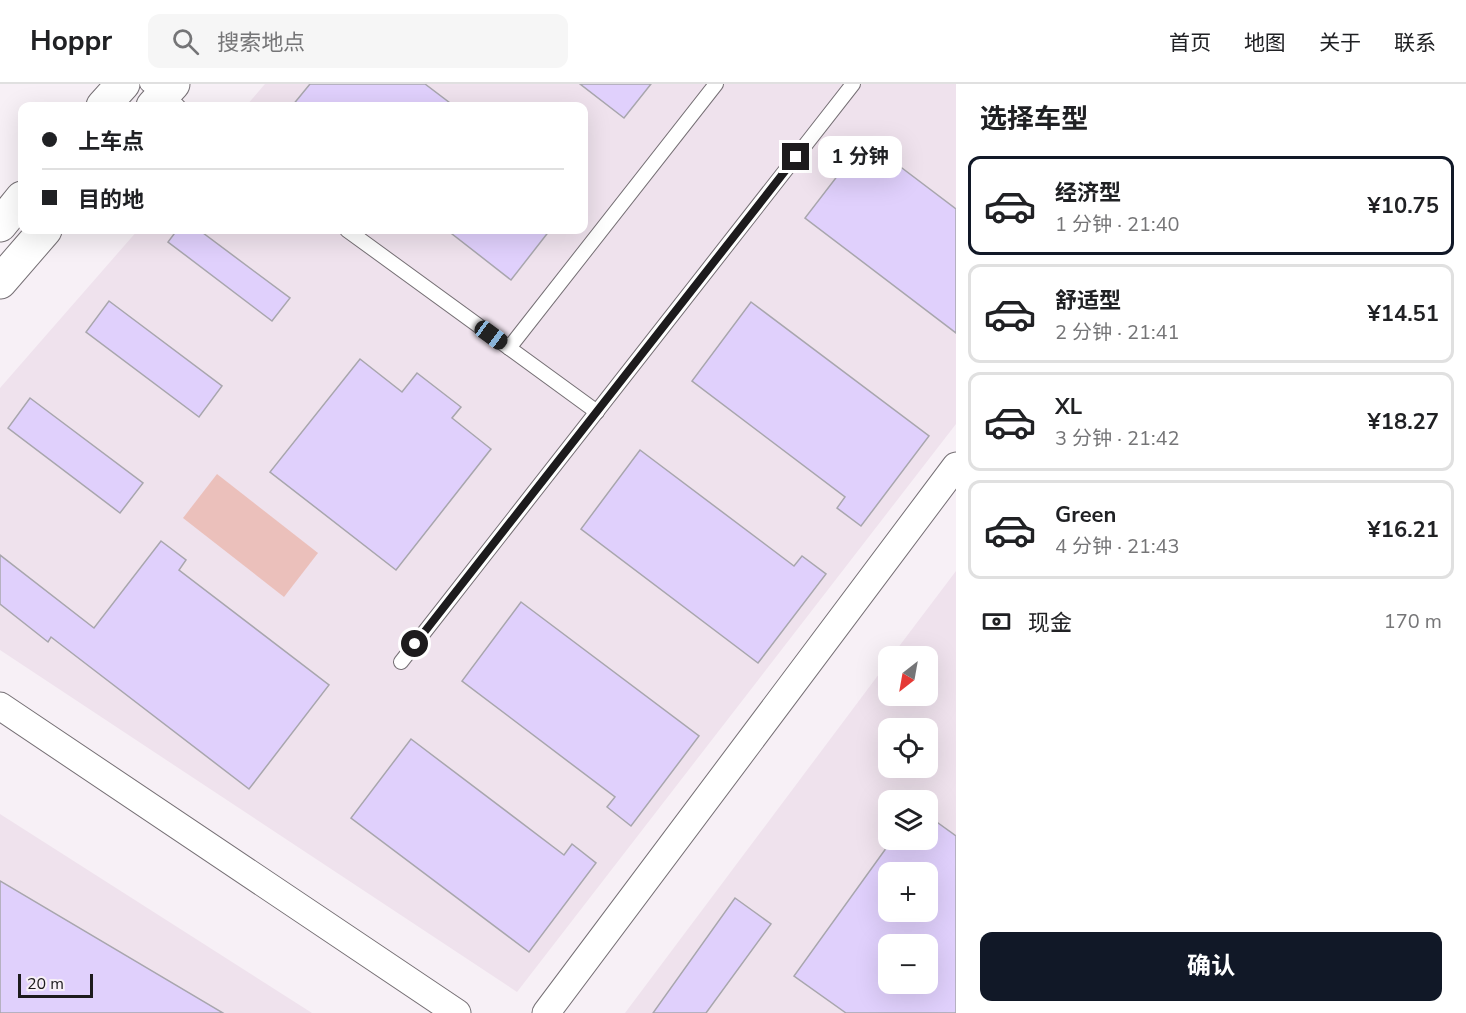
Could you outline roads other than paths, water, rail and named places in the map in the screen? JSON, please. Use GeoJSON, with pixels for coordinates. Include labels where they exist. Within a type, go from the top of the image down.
{"type":"FeatureCollection","features":[{"type":"Feature","properties":{"kind":"main road"},"geometry":{"type":"LineString","coordinates":[[107,102],[123,84]]}},
{"type":"Feature","properties":{"kind":"main road"},"geometry":{"type":"LineString","coordinates":[[0,225],[18,203]]}},
{"type":"Feature","properties":{"kind":"main road"},"geometry":{"type":"LineString","coordinates":[[0,282],[42,234]]}},
{"type":"Feature","properties":{"kind":"street"},"geometry":{"type":"LineString","coordinates":[[546,1013],[956,466]]}},
{"type":"Feature","properties":{"kind":"street"},"geometry":{"type":"LineString","coordinates":[[0,706],[457,1013]]}},
{"type":"Feature","properties":{"kind":"lane"},"geometry":{"type":"LineString","coordinates":[[509,348],[716,84]]}},
{"type":"Feature","properties":{"kind":"lane"},"geometry":{"type":"LineString","coordinates":[[401,662],[853,84]]}},
{"type":"Feature","properties":{"kind":"lane"},"geometry":{"type":"LineString","coordinates":[[352,234],[597,412]]}}]}
